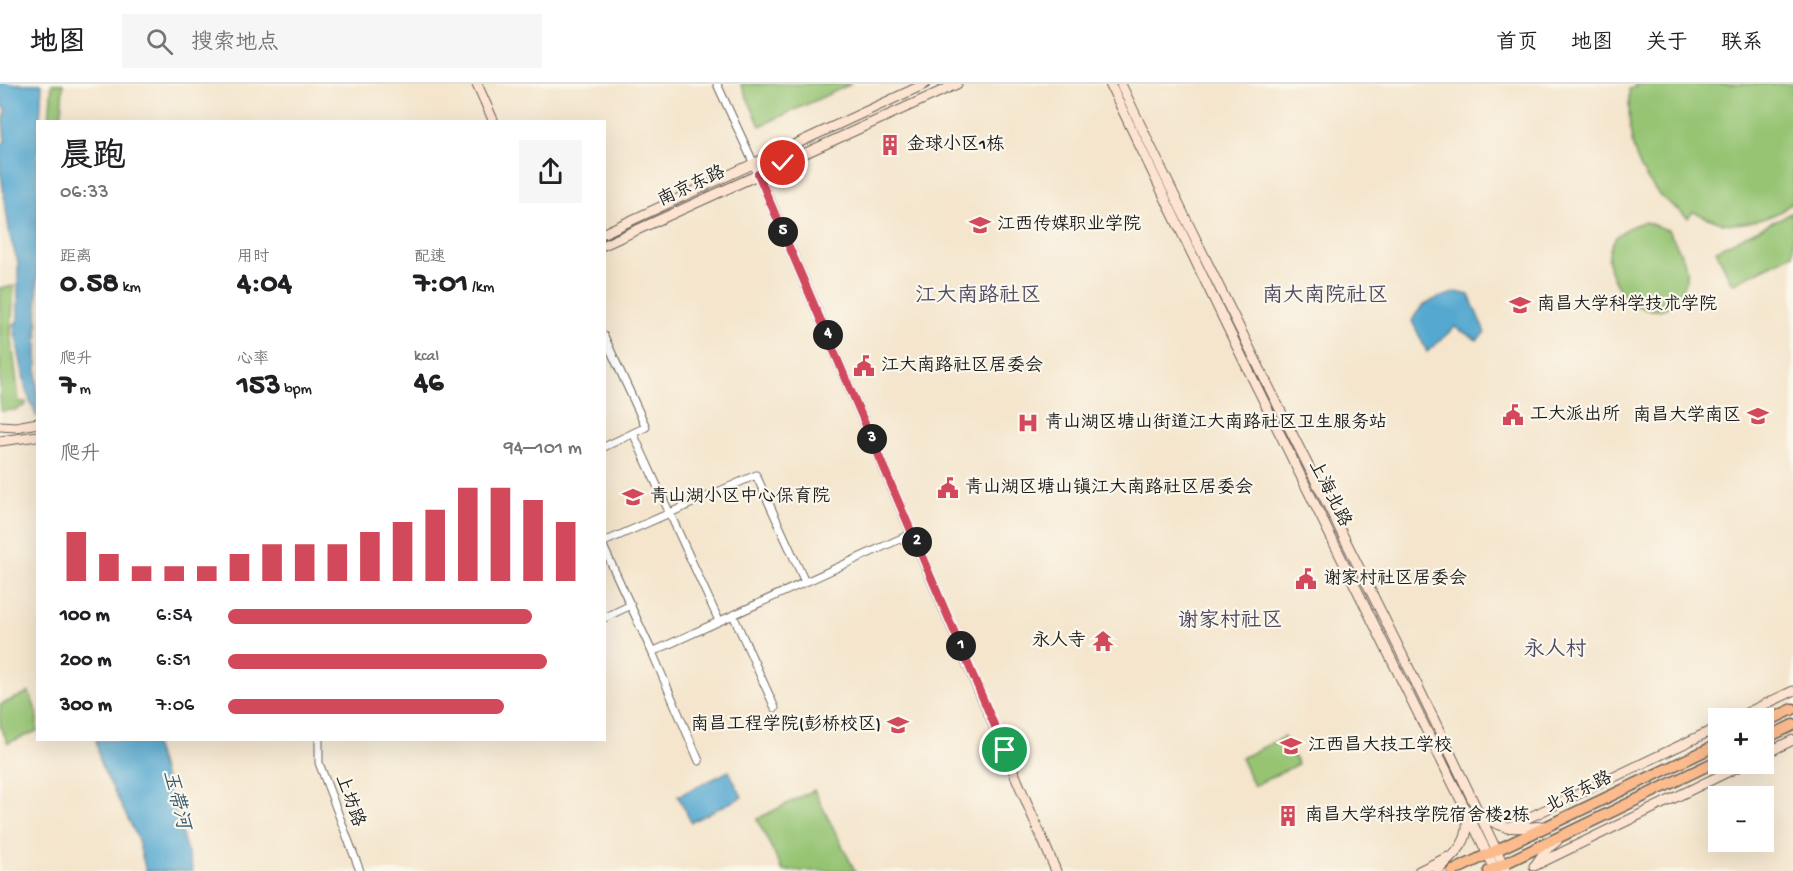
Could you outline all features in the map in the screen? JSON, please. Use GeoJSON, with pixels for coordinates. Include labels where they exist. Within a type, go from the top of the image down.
{"type":"FeatureCollection","features":[{"type":"Feature","properties":{"kind":"main road"},"geometry":{"type":"LineString","coordinates":[[477,84],[493,120]]}},
{"type":"Feature","properties":{"kind":"main road","name":"南京东路"},"geometry":{"type":"LineString","coordinates":[[606,232],[924,84]]}},
{"type":"Feature","properties":{"kind":"main road","name":"南京东路"},"geometry":{"type":"LineString","coordinates":[[606,244],[957,84]]}},
{"type":"Feature","properties":{"kind":"main road","name":"上海北路"},"geometry":{"type":"LineString","coordinates":[[1110,84],[1239,351],[1464,805],[1492,853]]}},
{"type":"Feature","properties":{"kind":"main road","name":"上海北路"},"geometry":{"type":"LineString","coordinates":[[1121,84],[1184,219],[1477,810],[1492,853]]}},
{"type":"Feature","properties":{"kind":"main road"},"geometry":{"type":"LineString","coordinates":[[754,164],[1056,871]]}},
{"type":"Feature","properties":{"kind":"main road"},"geometry":{"type":"LineString","coordinates":[[0,426],[16,427],[36,423]]}},
{"type":"Feature","properties":{"kind":"main road"},"geometry":{"type":"LineString","coordinates":[[0,441],[36,436]]}},
{"type":"Feature","properties":{"kind":"main road"},"geometry":{"type":"LineString","coordinates":[[1758,708],[1793,691]]}},
{"type":"Feature","properties":{"kind":"main road"},"geometry":{"type":"LineString","coordinates":[[1774,718],[1793,709]]}},
{"type":"Feature","properties":{"kind":"main road"},"geometry":{"type":"LineString","coordinates":[[1774,734],[1793,725]]}},
{"type":"Feature","properties":{"kind":"main road","name":"北京东路"},"geometry":{"type":"LineString","coordinates":[[1508,828],[1708,732]]}},
{"type":"Feature","properties":{"kind":"main road"},"geometry":{"type":"LineString","coordinates":[[1774,749],[1793,740]]}},
{"type":"Feature","properties":{"kind":"main road","name":"北京东路"},"geometry":{"type":"LineString","coordinates":[[1453,871],[1708,749]]}},
{"type":"Feature","properties":{"kind":"main road","name":"北京东路"},"geometry":{"type":"LineString","coordinates":[[1498,869],[1708,765]]}},
{"type":"Feature","properties":{"kind":"main road"},"geometry":{"type":"LineString","coordinates":[[1533,868],[1724,774]]}},
{"type":"Feature","properties":{"kind":"main road"},"geometry":{"type":"LineString","coordinates":[[1437,871],[1455,853],[1467,835],[1468,825],[1464,805]]}},
{"type":"Feature","properties":{"kind":"main road"},"geometry":{"type":"LineString","coordinates":[[1477,810],[1490,821],[1508,828],[1550,825]]}},
{"type":"Feature","properties":{"kind":"main road"},"geometry":{"type":"LineString","coordinates":[[1533,868],[1545,851],[1563,835]]}},
{"type":"Feature","properties":{"kind":"main road"},"geometry":{"type":"LineString","coordinates":[[1419,871],[1455,853]]}},
{"type":"Feature","properties":{"kind":"main road"},"geometry":{"type":"LineString","coordinates":[[1492,853],[1498,869]]}},
{"type":"Feature","properties":{"kind":"street"},"geometry":{"type":"LineString","coordinates":[[717,84],[754,164]]}},
{"type":"Feature","properties":{"kind":"street"},"geometry":{"type":"LineString","coordinates":[[606,340],[646,427],[606,446]]}},
{"type":"Feature","properties":{"kind":"street"},"geometry":{"type":"LineString","coordinates":[[633,433],[719,621]]}},
{"type":"Feature","properties":{"kind":"street"},"geometry":{"type":"LineString","coordinates":[[606,541],[756,475],[805,582]]}},
{"type":"Feature","properties":{"kind":"street"},"geometry":{"type":"LineString","coordinates":[[652,652],[913,533]]}},
{"type":"Feature","properties":{"kind":"street"},"geometry":{"type":"LineString","coordinates":[[606,552],[699,761]]}},
{"type":"Feature","properties":{"kind":"street"},"geometry":{"type":"LineString","coordinates":[[606,617],[631,605]]}},
{"type":"Feature","properties":{"kind":"street"},"geometry":{"type":"LineString","coordinates":[[733,615],[775,708]]}},
{"type":"Feature","properties":{"kind":"street","name":"上坊路"},"geometry":{"type":"LineString","coordinates":[[319,741],[319,763],[360,871]]}},
{"type":"Feature","properties":{"kind":"green space"},"geometry":{"type":"Polygon","coordinates":[[[52,84],[63,84],[61,120],[49,120],[52,84]]]}},
{"type":"Feature","properties":{"kind":"green space"},"geometry":{"type":"Polygon","coordinates":[[[741,84],[851,84],[760,126],[741,84]]]}},
{"type":"Feature","properties":{"kind":"green space"},"geometry":{"type":"Polygon","coordinates":[[[1635,84],[1793,84],[1793,200],[1772,216],[1752,222],[1724,223],[1693,212],[1688,218],[1659,194],[1649,182],[1636,157],[1629,104],[1629,89],[1635,87],[1635,84]]]}},
{"type":"Feature","properties":{"kind":"green space"},"geometry":{"type":"Polygon","coordinates":[[[1793,212],[1793,254],[1732,284],[1716,250],[1793,212]]]}},
{"type":"Feature","properties":{"kind":"green space"},"geometry":{"type":"Polygon","coordinates":[[[1645,222],[1668,230],[1685,263],[1686,280],[1683,288],[1678,297],[1662,309],[1645,309],[1629,300],[1616,285],[1609,267],[1610,248],[1621,232],[1645,222]]]}},
{"type":"Feature","properties":{"kind":"green space"},"geometry":{"type":"Polygon","coordinates":[[[14,286],[11,332],[19,402],[26,402],[26,405],[15,410],[0,411],[0,288],[14,286]]]}},
{"type":"Feature","properties":{"kind":"green space"},"geometry":{"type":"Polygon","coordinates":[[[29,692],[36,710],[36,731],[8,743],[0,725],[0,705],[29,692]]]}},
{"type":"Feature","properties":{"kind":"green space"},"geometry":{"type":"Polygon","coordinates":[[[1284,737],[1298,764],[1254,786],[1241,758],[1284,737]]]}},
{"type":"Feature","properties":{"kind":"green space"},"geometry":{"type":"Polygon","coordinates":[[[814,790],[855,871],[783,871],[757,819],[814,790]]]}},
{"type":"Feature","properties":{"kind":"water"},"geometry":{"type":"Polygon","coordinates":[[[7,84],[42,84],[40,120],[36,120],[36,415],[26,390],[14,326],[18,320],[18,262],[10,237],[0,167],[0,147],[5,141],[3,123],[6,110],[0,104],[7,84]]]}},
{"type":"Feature","properties":{"kind":"water"},"geometry":{"type":"Polygon","coordinates":[[[1457,292],[1469,295],[1485,333],[1477,340],[1455,327],[1427,352],[1412,321],[1425,304],[1457,292]]]}},
{"type":"Feature","properties":{"kind":"water"},"geometry":{"type":"Polygon","coordinates":[[[96,741],[153,741],[193,871],[146,871],[137,837],[101,765],[96,741]]]}},
{"type":"Feature","properties":{"kind":"water"},"geometry":{"type":"Polygon","coordinates":[[[729,771],[742,797],[691,822],[678,796],[729,771]]]}},
{"type":"Feature","properties":{"kind":"waterway","name":"玉带河"},"geometry":{"type":"LineString","coordinates":[[0,86],[19,96]]}},
{"type":"Feature","properties":{"kind":"place","name":"金球小区1栋"},"geometry":{"type":"Point","coordinates":[890,145]}},
{"type":"Feature","properties":{"kind":"place","name":"江西传媒职业学院"},"geometry":{"type":"Point","coordinates":[980,225]}},
{"type":"Feature","properties":{"kind":"place","name":"南昌大学科学技术学院"},"geometry":{"type":"Point","coordinates":[1520,305]}},
{"type":"Feature","properties":{"kind":"place","name":"江大南路社区居委会"},"geometry":{"type":"Point","coordinates":[864,366]}},
{"type":"Feature","properties":{"kind":"place","name":"工大派出所"},"geometry":{"type":"Point","coordinates":[1513,415]}},
{"type":"Feature","properties":{"kind":"place","name":"南昌大学南区"},"geometry":{"type":"Point","coordinates":[1758,416]}},
{"type":"Feature","properties":{"kind":"place","name":"青山湖区塘山街道江大南路社区卫生服务站"},"geometry":{"type":"Point","coordinates":[1028,423]}},
{"type":"Feature","properties":{"kind":"place","name":"青山湖区塘山镇江大南路社区居委会"},"geometry":{"type":"Point","coordinates":[948,488]}},
{"type":"Feature","properties":{"kind":"place","name":"青山湖小区中心保育院"},"geometry":{"type":"Point","coordinates":[633,497]}},
{"type":"Feature","properties":{"kind":"place","name":"谢家村社区居委会"},"geometry":{"type":"Point","coordinates":[1306,579]}},
{"type":"Feature","properties":{"kind":"place","name":"永人寺"},"geometry":{"type":"Point","coordinates":[1103,641]}},
{"type":"Feature","properties":{"kind":"place","name":"南昌工程学院(彭桥校区)"},"geometry":{"type":"Point","coordinates":[898,725]}},
{"type":"Feature","properties":{"kind":"place","name":"江西昌大技工学校"},"geometry":{"type":"Point","coordinates":[1291,746]}},
{"type":"Feature","properties":{"kind":"place","name":"南昌大学科技学院宿舍楼2栋"},"geometry":{"type":"Point","coordinates":[1288,816]}},
{"type":"Feature","properties":{"kind":"district","name":"江大南路社区"},"geometry":{"type":"Point","coordinates":[978,297]}},
{"type":"Feature","properties":{"kind":"district","name":"南大南院社区"},"geometry":{"type":"Point","coordinates":[1325,297]}},
{"type":"Feature","properties":{"kind":"district","name":"谢家村社区"},"geometry":{"type":"Point","coordinates":[1230,622]}},
{"type":"Feature","properties":{"kind":"district","name":"永人村"},"geometry":{"type":"Point","coordinates":[1555,651]}},
{"type":"Feature","properties":{"kind":"route"},"geometry":{"type":"LineString","coordinates":[[783,163],[758,174],[1005,750]]}}]}
